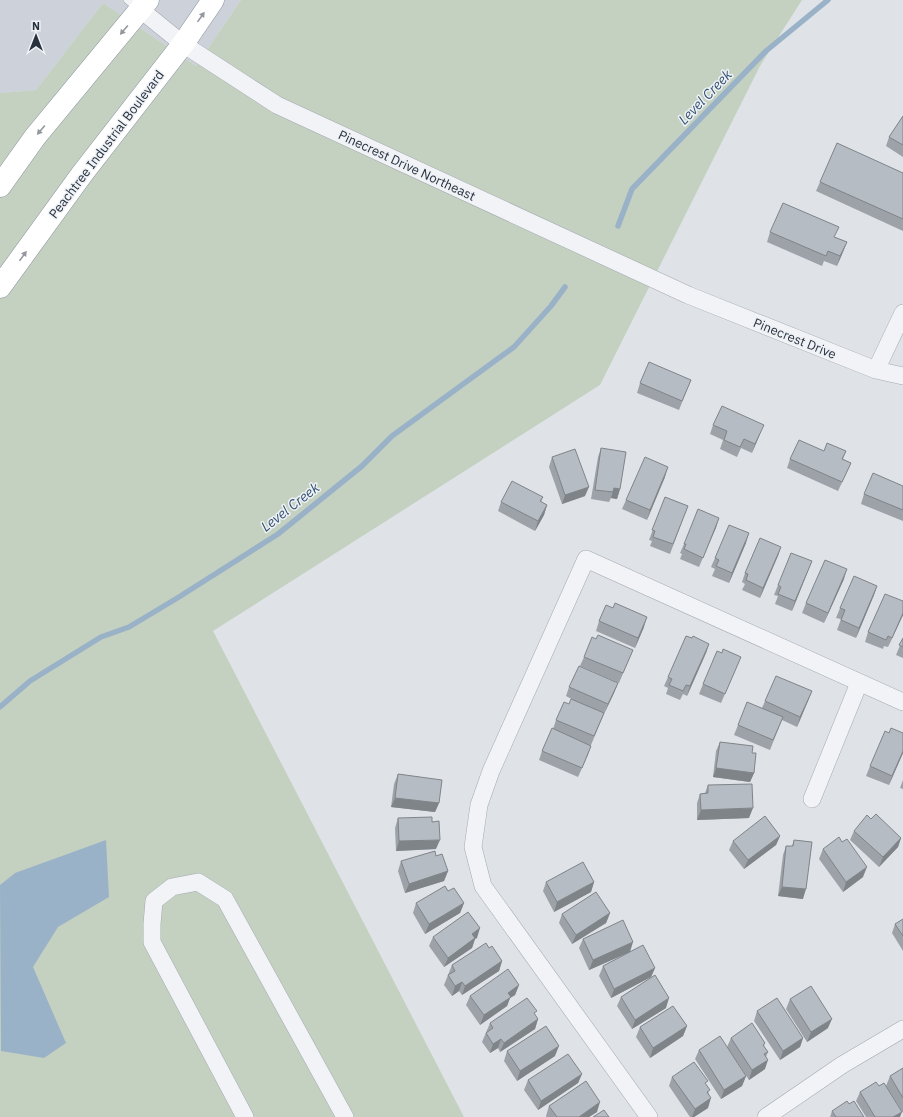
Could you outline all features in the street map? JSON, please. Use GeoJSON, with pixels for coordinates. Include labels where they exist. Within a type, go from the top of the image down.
{"type":"FeatureCollection","features":[{"type":"Feature","properties":{"kind":"highway","name":"Peachtree Industrial Boulevard"},"geometry":{"type":"LineString","coordinates":[[0,288],[82,174],[183,44],[213,0]]}},
{"type":"Feature","properties":{"kind":"highway"},"geometry":{"type":"LineString","coordinates":[[0,186],[139,3]]}},
{"type":"Feature","properties":{"kind":"street","name":"Pinecrest Drive Northeast"},"geometry":{"type":"LineString","coordinates":[[139,3],[183,44],[277,105],[688,295]]}},
{"type":"Feature","properties":{"kind":"street","name":"Pinecrest Drive"},"geometry":{"type":"LineString","coordinates":[[688,295],[876,370],[903,376]]}},
{"type":"Feature","properties":{"kind":"street"},"geometry":{"type":"LineString","coordinates":[[876,370],[903,313]]}},
{"type":"Feature","properties":{"kind":"street"},"geometry":{"type":"LineString","coordinates":[[649,1117],[483,886],[473,847],[480,805],[491,771],[586,559],[903,702]]}},
{"type":"Feature","properties":{"kind":"street"},"geometry":{"type":"LineString","coordinates":[[812,799],[860,683]]}},
{"type":"Feature","properties":{"kind":"street"},"geometry":{"type":"LineString","coordinates":[[245,1117],[152,942],[154,902],[172,887],[198,882],[225,899],[345,1117]]}},
{"type":"Feature","properties":{"kind":"street"},"geometry":{"type":"LineString","coordinates":[[766,1117],[842,1065],[903,1029]]}},
{"type":"Feature","properties":{"kind":"shaded area"},"geometry":{"type":"Polygon","coordinates":[[[0,0],[241,0],[196,66],[103,3],[36,90],[0,93],[0,0]]]}},
{"type":"Feature","properties":{"kind":"green space"},"geometry":{"type":"Polygon","coordinates":[[[241,0],[802,0],[760,66],[600,385],[213,631],[464,1117],[0,1117],[0,93],[36,90],[103,3],[196,66],[241,0]]]}},
{"type":"Feature","properties":{"kind":"water"},"geometry":{"type":"Polygon","coordinates":[[[106,840],[109,897],[58,927],[33,967],[66,1043],[44,1058],[1,1051],[0,885],[15,873],[106,840]]]}},
{"type":"Feature","properties":{"kind":"building"},"geometry":{"type":"Polygon","coordinates":[[[903,116],[903,145],[889,137],[903,116]]]}},
{"type":"Feature","properties":{"kind":"building"},"geometry":{"type":"Polygon","coordinates":[[[837,143],[903,173],[903,219],[820,182],[837,143]]]}},
{"type":"Feature","properties":{"kind":"building"},"geometry":{"type":"Polygon","coordinates":[[[783,203],[839,227],[834,237],[847,242],[840,256],[828,251],[826,256],[770,232],[783,203]]]}},
{"type":"Feature","properties":{"kind":"building"},"geometry":{"type":"Polygon","coordinates":[[[649,362],[691,380],[682,401],[640,383],[649,362]]]}},
{"type":"Feature","properties":{"kind":"building"},"geometry":{"type":"Polygon","coordinates":[[[722,406],[764,425],[755,444],[744,439],[740,447],[724,440],[727,431],[713,425],[722,406]]]}},
{"type":"Feature","properties":{"kind":"building"},"geometry":{"type":"Polygon","coordinates":[[[799,440],[824,451],[827,443],[846,451],[842,459],[851,463],[842,482],[790,459],[799,440]]]}},
{"type":"Feature","properties":{"kind":"building"},"geometry":{"type":"Polygon","coordinates":[[[601,448],[626,452],[620,489],[614,488],[613,492],[595,490],[601,448]]]}},
{"type":"Feature","properties":{"kind":"building"},"geometry":{"type":"Polygon","coordinates":[[[575,449],[589,487],[565,495],[552,457],[575,449]]]}},
{"type":"Feature","properties":{"kind":"building"},"geometry":{"type":"Polygon","coordinates":[[[645,457],[668,467],[650,510],[626,500],[645,457]]]}},
{"type":"Feature","properties":{"kind":"building"},"geometry":{"type":"Polygon","coordinates":[[[873,473],[903,486],[903,510],[864,494],[873,473]]]}},
{"type":"Feature","properties":{"kind":"building"},"geometry":{"type":"Polygon","coordinates":[[[512,481],[543,497],[540,501],[547,505],[538,521],[501,502],[512,481]]]}},
{"type":"Feature","properties":{"kind":"building"},"geometry":{"type":"Polygon","coordinates":[[[665,497],[688,506],[673,544],[653,537],[655,531],[652,530],[665,497]]]}},
{"type":"Feature","properties":{"kind":"building"},"geometry":{"type":"Polygon","coordinates":[[[698,509],[719,518],[703,558],[684,549],[686,544],[684,544],[698,509]]]}},
{"type":"Feature","properties":{"kind":"building"},"geometry":{"type":"Polygon","coordinates":[[[729,525],[749,533],[732,573],[716,566],[719,560],[715,558],[729,525]]]}},
{"type":"Feature","properties":{"kind":"building"},"geometry":{"type":"Polygon","coordinates":[[[760,538],[781,547],[763,588],[746,580],[748,574],[745,573],[760,538]]]}},
{"type":"Feature","properties":{"kind":"building"},"geometry":{"type":"Polygon","coordinates":[[[791,553],[812,561],[795,601],[778,594],[781,587],[778,585],[791,553]]]}},
{"type":"Feature","properties":{"kind":"building"},"geometry":{"type":"Polygon","coordinates":[[[825,560],[847,569],[828,613],[806,603],[825,560]]]}},
{"type":"Feature","properties":{"kind":"building"},"geometry":{"type":"Polygon","coordinates":[[[854,576],[877,586],[859,628],[841,620],[845,610],[840,608],[854,576]]]}},
{"type":"Feature","properties":{"kind":"building"},"geometry":{"type":"Polygon","coordinates":[[[885,594],[903,601],[903,613],[892,638],[888,636],[886,640],[868,632],[885,594]]]}},
{"type":"Feature","properties":{"kind":"building"},"geometry":{"type":"Polygon","coordinates":[[[615,603],[647,617],[638,638],[599,621],[606,605],[613,608],[615,603]]]}},
{"type":"Feature","properties":{"kind":"building"},"geometry":{"type":"Polygon","coordinates":[[[598,635],[633,650],[623,673],[584,657],[592,637],[596,639],[598,635]]]}},
{"type":"Feature","properties":{"kind":"building"},"geometry":{"type":"Polygon","coordinates":[[[686,636],[692,638],[693,636],[709,644],[690,686],[686,685],[683,691],[669,685],[672,679],[668,677],[686,636]]]}},
{"type":"Feature","properties":{"kind":"building"},"geometry":{"type":"Polygon","coordinates":[[[903,638],[903,647],[899,645],[903,638]]]}},
{"type":"Feature","properties":{"kind":"building"},"geometry":{"type":"Polygon","coordinates":[[[723,649],[741,657],[725,694],[703,684],[717,651],[722,653],[723,649]]]}},
{"type":"Feature","properties":{"kind":"building"},"geometry":{"type":"Polygon","coordinates":[[[579,666],[618,683],[608,704],[569,687],[579,666]]]}},
{"type":"Feature","properties":{"kind":"building"},"geometry":{"type":"Polygon","coordinates":[[[776,676],[812,691],[800,717],[765,701],[776,676]]]}},
{"type":"Feature","properties":{"kind":"building"},"geometry":{"type":"Polygon","coordinates":[[[571,699],[604,713],[594,736],[556,720],[564,702],[569,704],[571,699]]]}},
{"type":"Feature","properties":{"kind":"building"},"geometry":{"type":"Polygon","coordinates":[[[747,702],[783,717],[773,740],[738,725],[747,702]]]}},
{"type":"Feature","properties":{"kind":"building"},"geometry":{"type":"Polygon","coordinates":[[[552,728],[591,746],[582,768],[542,751],[552,728]]]}},
{"type":"Feature","properties":{"kind":"building"},"geometry":{"type":"Polygon","coordinates":[[[891,728],[903,733],[903,751],[892,776],[870,766],[885,731],[889,733],[891,728]]]}},
{"type":"Feature","properties":{"kind":"building"},"geometry":{"type":"Polygon","coordinates":[[[720,742],[753,746],[752,753],[756,753],[754,773],[716,768],[720,742]]]}},
{"type":"Feature","properties":{"kind":"building"},"geometry":{"type":"Polygon","coordinates":[[[398,774],[442,780],[439,803],[395,798],[398,774]]]}},
{"type":"Feature","properties":{"kind":"building"},"geometry":{"type":"Polygon","coordinates":[[[752,784],[753,808],[701,810],[700,794],[708,793],[708,785],[752,784]]]}},
{"type":"Feature","properties":{"kind":"building"},"geometry":{"type":"Polygon","coordinates":[[[876,814],[901,838],[883,857],[854,831],[867,815],[871,819],[876,814]]]}},
{"type":"Feature","properties":{"kind":"building"},"geometry":{"type":"Polygon","coordinates":[[[765,816],[780,836],[748,860],[733,841],[765,816]]]}},
{"type":"Feature","properties":{"kind":"building"},"geometry":{"type":"Polygon","coordinates":[[[432,817],[432,822],[439,821],[440,840],[399,841],[398,818],[432,817]]]}},
{"type":"Feature","properties":{"kind":"building"},"geometry":{"type":"Polygon","coordinates":[[[839,837],[842,842],[847,839],[867,867],[846,882],[823,849],[839,837]]]}},
{"type":"Feature","properties":{"kind":"building"},"geometry":{"type":"Polygon","coordinates":[[[794,840],[812,842],[806,889],[782,887],[786,846],[793,846],[794,840]]]}},
{"type":"Feature","properties":{"kind":"building"},"geometry":{"type":"Polygon","coordinates":[[[435,851],[436,856],[442,854],[448,871],[409,884],[401,861],[435,851]]]}},
{"type":"Feature","properties":{"kind":"building"},"geometry":{"type":"Polygon","coordinates":[[[583,862],[594,882],[557,902],[546,882],[583,862]]]}},
{"type":"Feature","properties":{"kind":"building"},"geometry":{"type":"Polygon","coordinates":[[[445,886],[448,891],[454,888],[464,903],[429,924],[416,903],[445,886]]]}},
{"type":"Feature","properties":{"kind":"building"},"geometry":{"type":"Polygon","coordinates":[[[596,892],[610,913],[576,935],[562,914],[596,892]]]}},
{"type":"Feature","properties":{"kind":"building"},"geometry":{"type":"Polygon","coordinates":[[[468,912],[480,928],[472,934],[475,938],[448,958],[433,937],[468,912]]]}},
{"type":"Feature","properties":{"kind":"building"},"geometry":{"type":"Polygon","coordinates":[[[903,919],[903,936],[895,924],[903,919]]]}},
{"type":"Feature","properties":{"kind":"building"},"geometry":{"type":"Polygon","coordinates":[[[623,920],[633,942],[593,960],[583,939],[623,920]]]}},
{"type":"Feature","properties":{"kind":"building"},"geometry":{"type":"Polygon","coordinates":[[[486,943],[489,948],[492,946],[502,961],[465,986],[462,982],[455,986],[448,975],[455,971],[452,965],[486,943]]]}},
{"type":"Feature","properties":{"kind":"building"},"geometry":{"type":"Polygon","coordinates":[[[643,945],[655,968],[614,989],[603,966],[643,945]]]}},
{"type":"Feature","properties":{"kind":"building"},"geometry":{"type":"Polygon","coordinates":[[[508,969],[519,985],[508,993],[511,997],[484,1015],[470,996],[508,969]]]}},
{"type":"Feature","properties":{"kind":"building"},"geometry":{"type":"Polygon","coordinates":[[[655,975],[669,998],[635,1020],[621,997],[655,975]]]}},
{"type":"Feature","properties":{"kind":"building"},"geometry":{"type":"Polygon","coordinates":[[[811,986],[832,1019],[811,1032],[790,999],[811,986]]]}},
{"type":"Feature","properties":{"kind":"building"},"geometry":{"type":"Polygon","coordinates":[[[527,998],[537,1011],[534,1013],[538,1019],[504,1043],[501,1039],[493,1044],[486,1033],[493,1028],[490,1023],[527,998]]]}},
{"type":"Feature","properties":{"kind":"building"},"geometry":{"type":"Polygon","coordinates":[[[777,998],[803,1038],[783,1051],[757,1011],[777,998]]]}},
{"type":"Feature","properties":{"kind":"building"},"geometry":{"type":"Polygon","coordinates":[[[673,1006],[687,1026],[653,1048],[640,1027],[673,1006]]]}},
{"type":"Feature","properties":{"kind":"building"},"geometry":{"type":"Polygon","coordinates":[[[752,1023],[765,1043],[763,1045],[768,1052],[764,1054],[768,1060],[752,1070],[731,1038],[752,1023]]]}},
{"type":"Feature","properties":{"kind":"building"},"geometry":{"type":"Polygon","coordinates":[[[546,1026],[559,1046],[520,1071],[507,1051],[546,1026]]]}},
{"type":"Feature","properties":{"kind":"building"},"geometry":{"type":"Polygon","coordinates":[[[720,1036],[746,1076],[724,1090],[699,1050],[720,1036]]]}},
{"type":"Feature","properties":{"kind":"building"},"geometry":{"type":"Polygon","coordinates":[[[568,1054],[582,1074],[541,1101],[528,1080],[568,1054]]]}},
{"type":"Feature","properties":{"kind":"building"},"geometry":{"type":"Polygon","coordinates":[[[694,1062],[708,1081],[705,1083],[710,1090],[707,1092],[711,1098],[695,1109],[672,1077],[694,1062]]]}},
{"type":"Feature","properties":{"kind":"building"},"geometry":{"type":"Polygon","coordinates":[[[903,1068],[903,1098],[890,1076],[903,1068]]]}},
{"type":"Feature","properties":{"kind":"building"},"geometry":{"type":"Polygon","coordinates":[[[586,1081],[600,1102],[579,1117],[557,1117],[549,1106],[586,1081]]]}},
{"type":"Feature","properties":{"kind":"building"},"geometry":{"type":"Polygon","coordinates":[[[876,1082],[879,1086],[884,1083],[902,1112],[893,1117],[875,1117],[860,1092],[876,1082]]]}},
{"type":"Feature","properties":{"kind":"building"},"geometry":{"type":"Polygon","coordinates":[[[847,1101],[849,1104],[854,1101],[864,1117],[836,1117],[832,1111],[847,1101]]]}},
{"type":"Feature","properties":{"kind":"building"},"geometry":{"type":"Polygon","coordinates":[[[604,1110],[609,1117],[593,1117],[604,1110]]]}},
{"type":"Feature","properties":{"kind":"waterway","name":"Level Creek"},"geometry":{"type":"LineString","coordinates":[[618,226],[632,189],[766,51],[828,0]]}},
{"type":"Feature","properties":{"kind":"waterway","name":"Level Creek"},"geometry":{"type":"LineString","coordinates":[[0,707],[30,681],[101,637],[129,627],[278,534],[362,466],[392,436],[514,347],[551,306],[565,287]]}}]}
